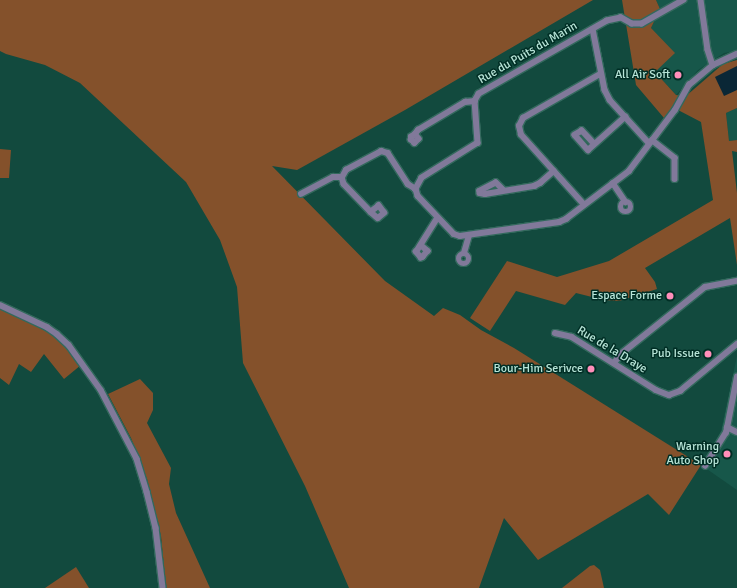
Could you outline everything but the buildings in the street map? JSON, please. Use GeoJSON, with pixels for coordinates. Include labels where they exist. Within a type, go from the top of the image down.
{"type":"FeatureCollection","features":[{"type":"Feature","properties":{"kind":"street","name":"Rue du Puits du Marin"},"geometry":{"type":"LineString","coordinates":[[416,189],[422,178],[478,143],[475,101],[478,94],[614,18],[621,18],[634,25],[645,24],[684,0]]}},
{"type":"Feature","properties":{"kind":"street"},"geometry":{"type":"LineString","coordinates":[[701,0],[708,50],[713,65]]}},
{"type":"Feature","properties":{"kind":"street"},"geometry":{"type":"LineString","coordinates":[[593,29],[600,74],[607,95],[625,116],[651,142],[675,158],[675,179]]}},
{"type":"Feature","properties":{"kind":"street"},"geometry":{"type":"LineString","coordinates":[[372,212],[344,184],[342,177],[346,170],[378,152],[385,152],[390,156],[408,184],[416,189],[418,196],[437,218],[456,236],[469,236],[559,222],[566,219],[629,171],[675,110],[686,88],[713,65],[737,54]]}},
{"type":"Feature","properties":{"kind":"street"},"geometry":{"type":"LineString","coordinates":[[584,205],[521,135],[519,126],[520,121],[600,74]]}},
{"type":"Feature","properties":{"kind":"street"},"geometry":{"type":"LineString","coordinates":[[415,134],[418,130],[465,102],[475,101]]}},
{"type":"Feature","properties":{"kind":"street"},"geometry":{"type":"LineString","coordinates":[[594,144],[625,116]]}},
{"type":"Feature","properties":{"kind":"street"},"geometry":{"type":"LineString","coordinates":[[503,190],[537,185],[554,171]]}},
{"type":"Feature","properties":{"kind":"street"},"geometry":{"type":"LineString","coordinates":[[301,194],[333,177],[342,177]]}},
{"type":"Feature","properties":{"kind":"street"},"geometry":{"type":"LineString","coordinates":[[613,183],[626,202]]}},
{"type":"Feature","properties":{"kind":"street"},"geometry":{"type":"LineString","coordinates":[[421,245],[437,218]]}},
{"type":"Feature","properties":{"kind":"street"},"geometry":{"type":"LineString","coordinates":[[464,253],[469,236]]}},
{"type":"Feature","properties":{"kind":"street"},"geometry":{"type":"LineString","coordinates":[[614,363],[621,354],[705,287],[737,281]]}},
{"type":"Feature","properties":{"kind":"street"},"geometry":{"type":"LineString","coordinates":[[0,305],[57,334],[69,345],[101,390],[137,459],[156,528],[163,588]]}},
{"type":"Feature","properties":{"kind":"street","name":"Rue de la Draye"},"geometry":{"type":"LineString","coordinates":[[555,333],[572,337],[656,390],[669,395],[680,391],[737,344]]}},
{"type":"Feature","properties":{"kind":"street"},"geometry":{"type":"LineString","coordinates":[[705,466],[726,433],[737,377]]}},
{"type":"Feature","properties":{"kind":"street"},"geometry":{"type":"LineString","coordinates":[[728,427],[737,432]]}},
{"type":"Feature","properties":{"kind":"shaded area"},"geometry":{"type":"Polygon","coordinates":[[[0,0],[593,0],[405,110],[297,170],[272,166],[385,281],[434,316],[443,308],[460,315],[481,330],[514,348],[701,465],[669,515],[648,494],[538,560],[504,518],[479,588],[349,588],[305,486],[243,363],[237,287],[220,240],[186,182],[80,83],[45,65],[0,51],[0,0]]]}},
{"type":"Feature","properties":{"kind":"shaded area"},"geometry":{"type":"Polygon","coordinates":[[[622,0],[656,0],[660,9],[651,28],[675,53],[655,72],[676,95],[686,96],[723,64],[737,60],[737,108],[726,113],[729,141],[737,140],[737,152],[732,151],[737,193],[737,265],[730,218],[645,268],[655,282],[657,289],[619,301],[604,300],[576,293],[565,305],[516,291],[490,331],[470,318],[507,261],[557,277],[609,261],[713,200],[701,122],[678,110],[664,118],[636,85],[622,0]]]}},
{"type":"Feature","properties":{"kind":"shaded area"},"geometry":{"type":"Polygon","coordinates":[[[656,0],[737,0],[737,51],[724,53],[698,70],[676,95],[655,72],[651,28],[660,9],[656,0]]]}},
{"type":"Feature","properties":{"kind":"shaded area"},"geometry":{"type":"Polygon","coordinates":[[[737,66],[737,90],[724,96],[715,77],[737,66]]]}},
{"type":"Feature","properties":{"kind":"shaded area"},"geometry":{"type":"Polygon","coordinates":[[[737,108],[737,140],[729,141],[726,113],[737,108]]]}},
{"type":"Feature","properties":{"kind":"shaded area"},"geometry":{"type":"Polygon","coordinates":[[[0,149],[11,150],[9,178],[0,178],[0,149]]]}},
{"type":"Feature","properties":{"kind":"shaded area"},"geometry":{"type":"Polygon","coordinates":[[[0,309],[53,334],[67,346],[81,365],[64,379],[44,354],[31,372],[19,364],[9,385],[0,378],[0,309]]]}},
{"type":"Feature","properties":{"kind":"shaded area"},"geometry":{"type":"Polygon","coordinates":[[[737,356],[737,490],[701,465],[721,431],[737,356]]]}},
{"type":"Feature","properties":{"kind":"shaded area"},"geometry":{"type":"Polygon","coordinates":[[[140,379],[153,393],[153,410],[147,423],[171,468],[169,484],[176,513],[210,588],[166,588],[161,536],[147,479],[131,438],[108,394],[140,379]]]}},
{"type":"Feature","properties":{"kind":"shaded area"},"geometry":{"type":"Polygon","coordinates":[[[594,565],[600,570],[604,588],[562,588],[590,566],[594,565]]]}},
{"type":"Feature","properties":{"kind":"shaded area"},"geometry":{"type":"Polygon","coordinates":[[[76,567],[89,588],[45,588],[76,567]]]}},
{"type":"Feature","properties":{"kind":"place","name":"All Air Soft"},"geometry":{"type":"Point","coordinates":[678,75]}},
{"type":"Feature","properties":{"kind":"place","name":"Espace Forme"},"geometry":{"type":"Point","coordinates":[670,296]}},
{"type":"Feature","properties":{"kind":"place","name":"Pub Issue"},"geometry":{"type":"Point","coordinates":[708,354]}},
{"type":"Feature","properties":{"kind":"place","name":"Bour-Him Serivce"},"geometry":{"type":"Point","coordinates":[591,369]}},
{"type":"Feature","properties":{"kind":"place","name":"Warning Auto Shop"},"geometry":{"type":"Point","coordinates":[727,454]}}]}
